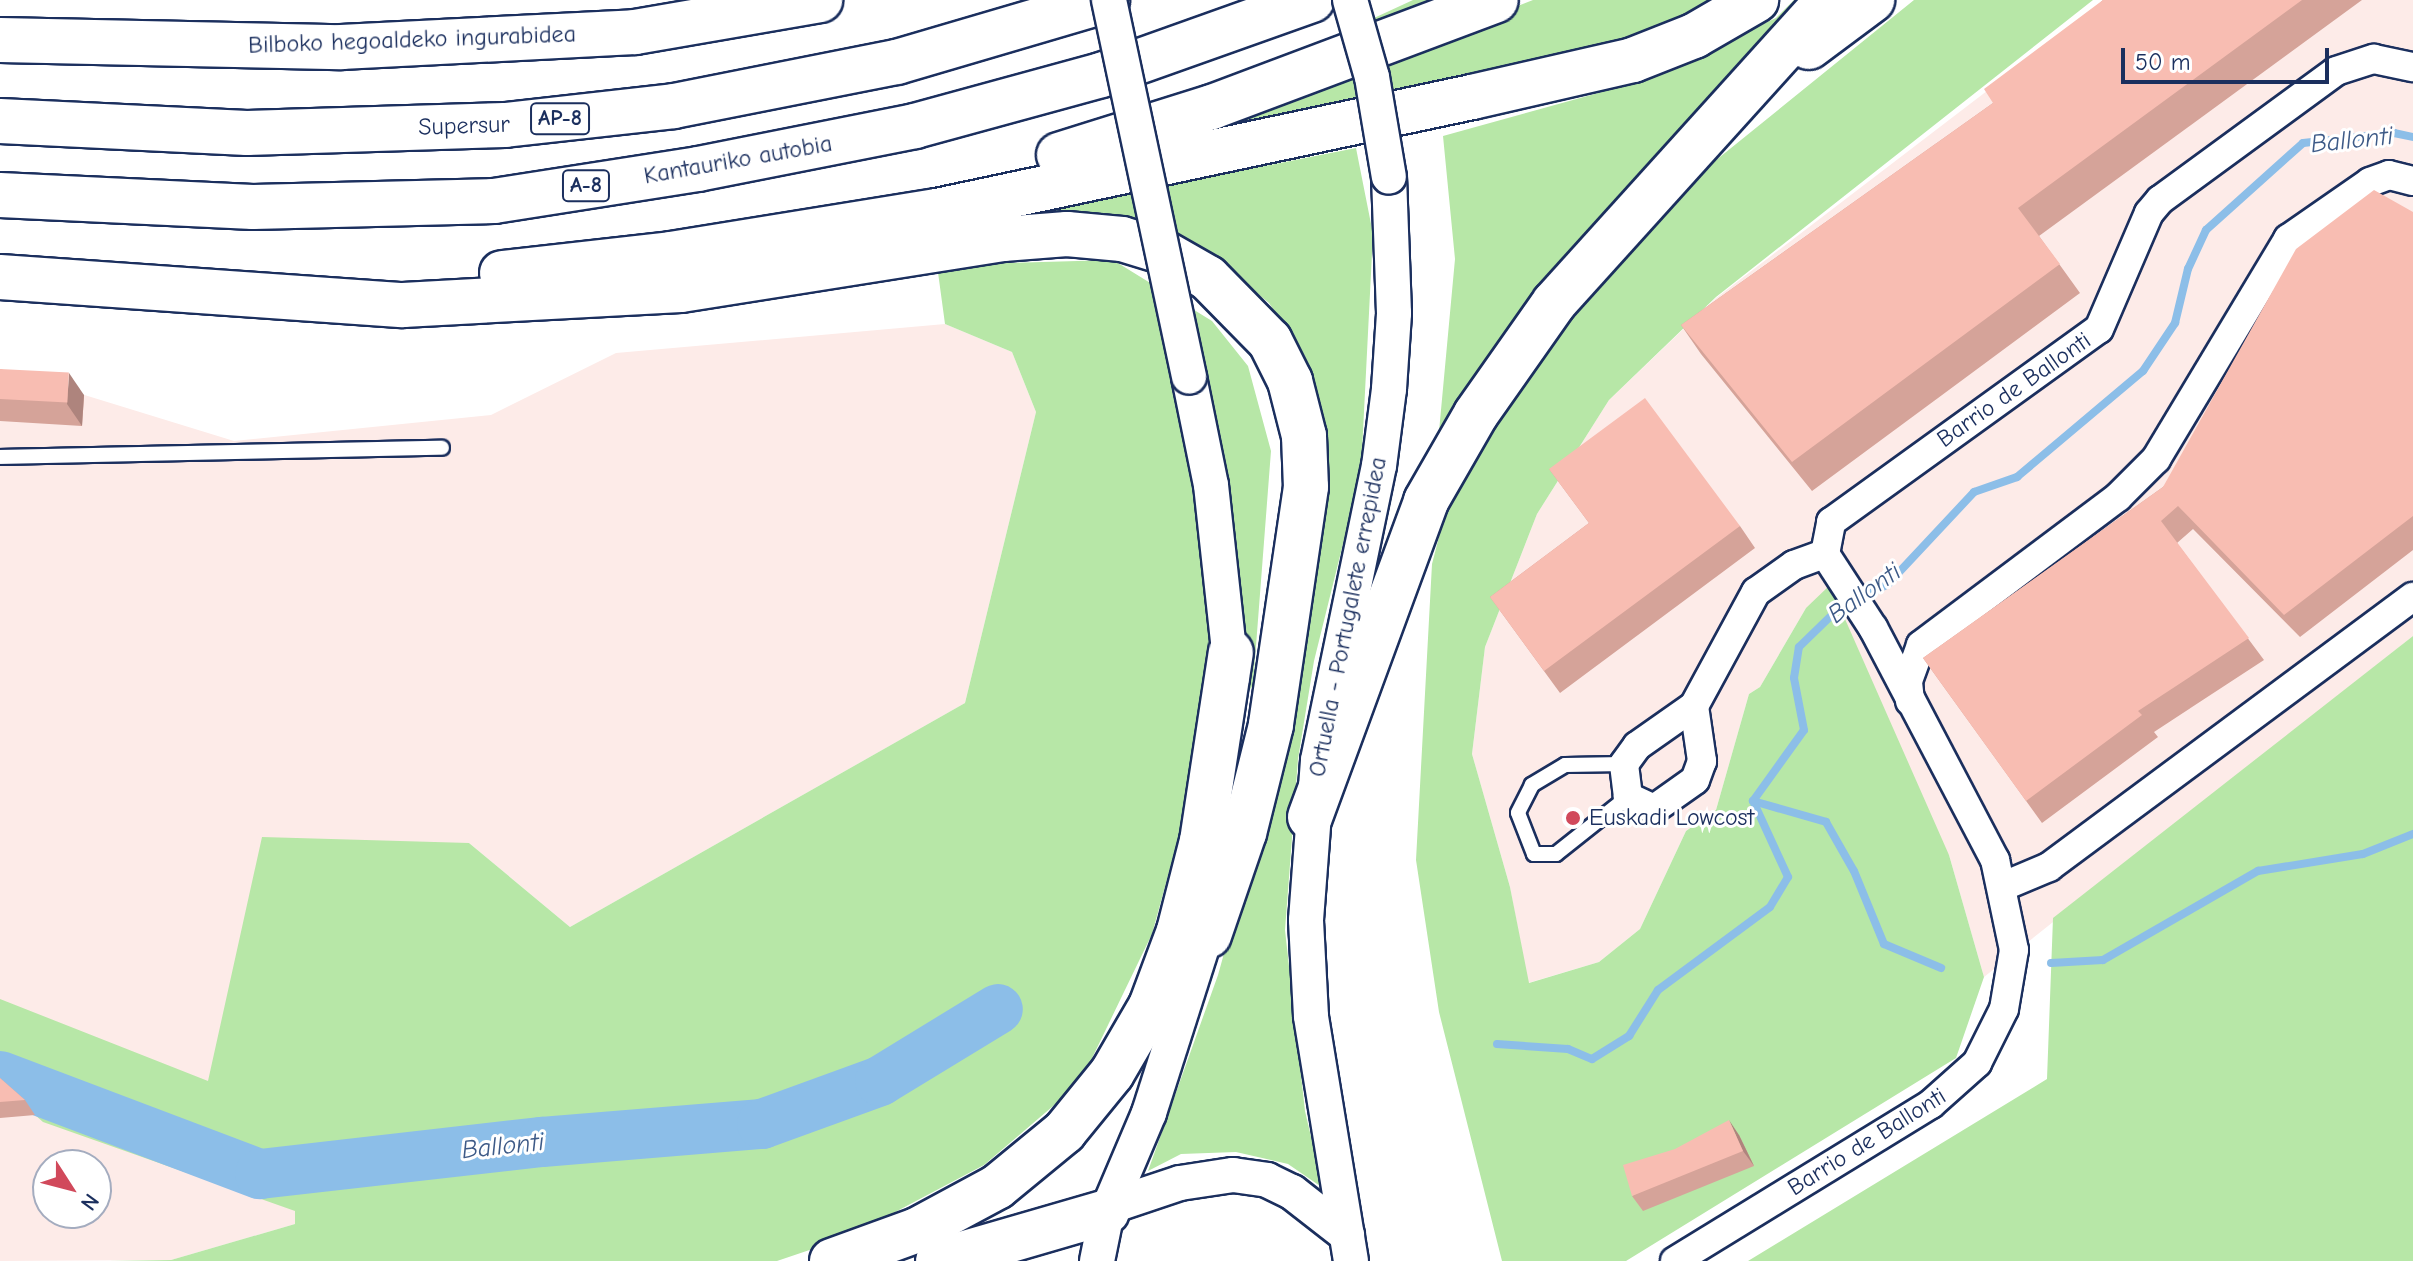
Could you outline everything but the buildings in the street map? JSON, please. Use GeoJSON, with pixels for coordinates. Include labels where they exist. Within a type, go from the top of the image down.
{"type":"FeatureCollection","features":[{"type":"Feature","properties":{"kind":"main road"},"geometry":{"type":"LineString","coordinates":[[497,39],[631,0]]}},
{"type":"Feature","properties":{"kind":"main road","name":"Bilboko hegoaldeko ingurabidea"},"geometry":{"type":"LineString","coordinates":[[0,40],[341,47],[635,32],[820,0]]}},
{"type":"Feature","properties":{"kind":"main road","name":"Supersur"},"geometry":{"type":"LineString","coordinates":[[0,121],[247,133],[505,125],[674,106],[897,62],[1108,0]]}},
{"type":"Feature","properties":{"kind":"main road","name":"Kantauriko autobia"},"geometry":{"type":"LineString","coordinates":[[0,195],[253,207],[494,201],[698,169],[915,126],[1101,75],[1312,0]]}},
{"type":"Feature","properties":{"kind":"main road"},"geometry":{"type":"LineString","coordinates":[[776,236],[1138,131],[1496,0]]}},
{"type":"Feature","properties":{"kind":"main road"},"geometry":{"type":"LineString","coordinates":[[201,288],[555,268],[937,211],[1633,60],[1694,36],[1756,0]]}},
{"type":"Feature","properties":{"kind":"main road"},"geometry":{"type":"LineString","coordinates":[[1310,817],[1426,501],[1476,414],[1554,303],[1828,0]]}},
{"type":"Feature","properties":{"kind":"main road"},"geometry":{"type":"LineString","coordinates":[[1711,128],[1872,0]]}},
{"type":"Feature","properties":{"kind":"main road"},"geometry":{"type":"LineString","coordinates":[[0,277],[201,288],[403,305],[530,301],[681,290],[1003,239],[1067,234],[1122,239],[1161,251],[1208,278],[1270,341],[1290,381],[1304,436],[1306,487],[1271,725],[1244,833],[1209,935]]}},
{"type":"Feature","properties":{"kind":"main road"},"geometry":{"type":"LineString","coordinates":[[832,1261],[917,1230],[997,1187],[1064,1132],[1112,1073],[1151,1006],[1179,931],[1202,841],[1231,652]]}},
{"type":"Feature","properties":{"kind":"main road"},"geometry":{"type":"LineString","coordinates":[[938,1261],[1109,1209]]}},
{"type":"Feature","properties":{"kind":"street"},"geometry":{"type":"LineString","coordinates":[[1097,1261],[1109,1209],[1209,935],[1235,751],[1231,652],[1211,485],[1108,0]]}},
{"type":"Feature","properties":{"kind":"street","name":"Ortuella - Portugalete errepidea"},"geometry":{"type":"LineString","coordinates":[[1349,1248],[1311,1016],[1306,920],[1310,817],[1328,697],[1379,466],[1394,313],[1389,177],[1372,77],[1350,0]]}},
{"type":"Feature","properties":{"kind":"street","name":"Barrio de Ballonti"},"geometry":{"type":"LineString","coordinates":[[1675,1261],[1931,1104],[1977,1063],[2004,1009],[2014,950],[2004,886],[1995,860],[1873,628],[1825,554],[1831,522],[2099,329],[2149,213],[2160,200],[2336,71],[2374,59],[2413,67]]}},
{"type":"Feature","properties":{"kind":"street"},"geometry":{"type":"LineString","coordinates":[[1910,702],[1913,663],[1921,645],[2139,479],[2288,239],[2370,182],[2389,175],[2413,181]]}},
{"type":"Feature","properties":{"kind":"street"},"geometry":{"type":"LineString","coordinates":[[1694,706],[1702,761],[1695,780],[1654,809],[1628,797],[1624,764],[1637,746],[1694,706],[1756,592],[1794,565],[1825,554]]}},
{"type":"Feature","properties":{"kind":"street"},"geometry":{"type":"LineString","coordinates":[[2004,886],[2049,867],[2413,597]]}},
{"type":"Feature","properties":{"kind":"street"},"geometry":{"type":"LineString","coordinates":[[1873,628],[1899,638],[1940,629]]}},
{"type":"Feature","properties":{"kind":"street"},"geometry":{"type":"LineString","coordinates":[[1109,1209],[1180,1183],[1233,1175],[1267,1180],[1292,1192],[1349,1248]]}},
{"type":"Feature","properties":{"kind":"lane"},"geometry":{"type":"LineString","coordinates":[[0,457],[442,448]]}},
{"type":"Feature","properties":{"kind":"lane"},"geometry":{"type":"LineString","coordinates":[[1624,764],[1565,765],[1532,785],[1518,813],[1534,854],[1556,854],[1628,797]]}},
{"type":"Feature","properties":{"kind":"shaded area"},"geometry":{"type":"Polygon","coordinates":[[[2106,0],[2413,0],[2413,636],[1984,977],[1949,855],[1806,608],[1760,687],[1749,694],[1716,810],[1686,831],[1640,929],[1599,962],[1528,983],[1510,887],[1472,754],[1485,647],[1537,514],[1609,400],[1716,298],[2106,0]]]}},
{"type":"Feature","properties":{"kind":"shaded area"},"geometry":{"type":"Polygon","coordinates":[[[945,324],[1012,352],[1036,412],[965,703],[570,927],[469,843],[295,1211],[295,1224],[171,1260],[0,1261],[0,369],[234,441],[491,415],[616,353],[945,324]]]}},
{"type":"Feature","properties":{"kind":"green space"},"geometry":{"type":"Polygon","coordinates":[[[1413,0],[1428,0],[1283,60],[1413,0]]]}},
{"type":"Feature","properties":{"kind":"green space"},"geometry":{"type":"Polygon","coordinates":[[[1533,0],[1721,0],[1630,47],[1434,90],[1206,127],[1533,0]]]}},
{"type":"Feature","properties":{"kind":"green space"},"geometry":{"type":"Polygon","coordinates":[[[1794,0],[1808,0],[1629,185],[1528,302],[1471,383],[1437,453],[1455,259],[1443,136],[1638,82],[1776,18],[1794,0]]]}},
{"type":"Feature","properties":{"kind":"green space"},"geometry":{"type":"Polygon","coordinates":[[[1914,0],[2093,0],[1716,297],[1609,400],[1537,514],[1485,647],[1472,754],[1510,887],[1529,983],[1599,962],[1640,929],[1686,831],[1716,810],[1749,694],[1760,687],[1806,608],[1830,585],[1949,855],[1984,977],[1956,1058],[1626,1261],[1502,1261],[1439,1012],[1416,860],[1432,564],[1449,498],[1552,336],[1710,165],[1914,0]]]}},
{"type":"Feature","properties":{"kind":"green space"},"geometry":{"type":"Polygon","coordinates":[[[1356,148],[1373,234],[1361,471],[1314,661],[1298,759],[1285,930],[1305,1111],[1323,1188],[1288,1164],[1236,1152],[1181,1154],[1148,1171],[1218,975],[1283,742],[1311,385],[1305,356],[1269,303],[1226,268],[945,229],[1356,148]]]}},
{"type":"Feature","properties":{"kind":"green space"},"geometry":{"type":"Polygon","coordinates":[[[1113,260],[1212,321],[1248,366],[1271,451],[1253,685],[1200,759],[1152,934],[1080,1083],[984,1165],[848,1237],[777,1261],[109,1261],[171,1260],[295,1224],[295,1211],[43,1122],[8,1091],[0,1091],[0,999],[208,1081],[262,837],[469,843],[570,927],[965,703],[1036,412],[1012,352],[945,324],[937,265],[1113,260]]]}},
{"type":"Feature","properties":{"kind":"green space"},"geometry":{"type":"Polygon","coordinates":[[[2413,636],[2413,1261],[1748,1261],[2047,1079],[2053,918],[2413,636]]]}},
{"type":"Feature","properties":{"kind":"waterway","name":"Ballonti"},"geometry":{"type":"LineString","coordinates":[[1497,1044],[1568,1049],[1592,1059],[1629,1036],[1658,990],[1770,907],[1788,877],[1753,801],[1804,730],[1794,678],[1799,647],[1836,611],[1888,584],[1974,492],[2017,477],[2143,371],[2175,323],[2188,269],[2206,230],[2303,143],[2394,133],[2413,137]]}},
{"type":"Feature","properties":{"kind":"waterway"},"geometry":{"type":"LineString","coordinates":[[1753,801],[1826,822],[1854,871],[1884,944],[1941,968]]}},
{"type":"Feature","properties":{"kind":"waterway"},"geometry":{"type":"LineString","coordinates":[[2051,963],[2103,960],[2258,871],[2363,854],[2413,834]]}},
{"type":"Feature","properties":{"kind":"waterway","name":"Ballonti"},"geometry":{"type":"LineString","coordinates":[[0,1076],[260,1174],[542,1142],[762,1124],[880,1081],[998,1009]]}},
{"type":"Feature","properties":{"kind":"place","name":"Euskadi Lowcost"},"geometry":{"type":"Point","coordinates":[1573,818]}}]}
